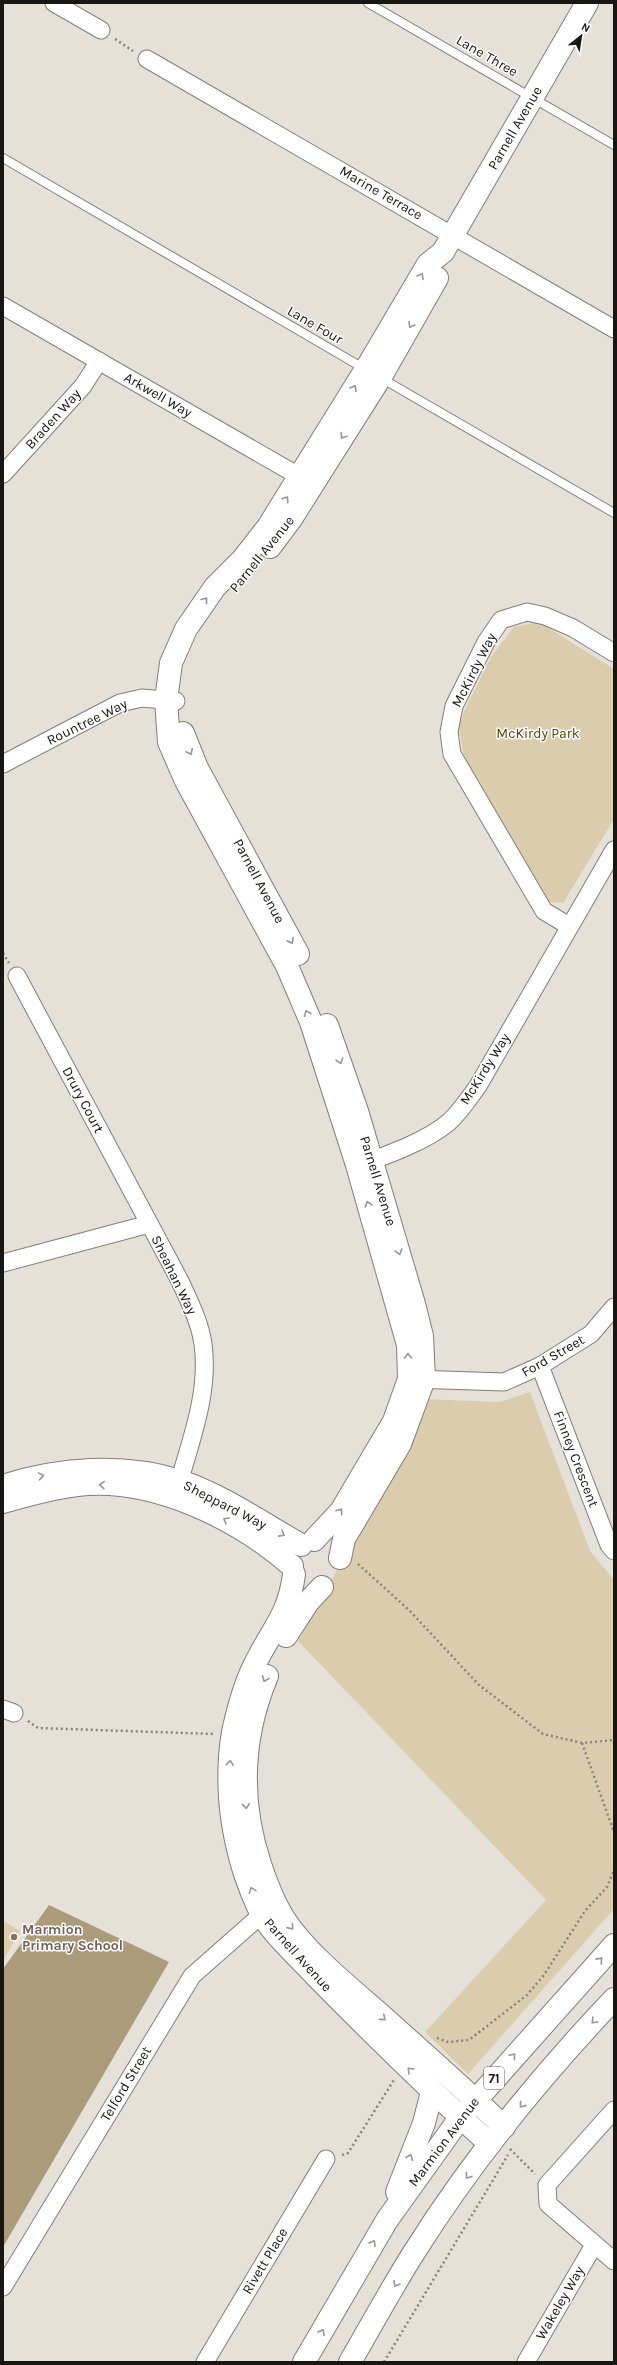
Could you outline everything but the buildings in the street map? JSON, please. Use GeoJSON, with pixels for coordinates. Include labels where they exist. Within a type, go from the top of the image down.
{"type":"FeatureCollection","features":[{"type":"Feature","properties":{"kind":"main road","name":"Parnell Avenue"},"geometry":{"type":"LineString","coordinates":[[269,1910],[266,1881],[252,1839],[246,1807],[246,1754],[257,1699],[278,1649],[308,1602],[322,1587],[335,1579],[340,1565],[350,1559],[344,1539],[400,1444],[416,1379],[365,1163],[311,1022],[291,973],[186,781],[169,742],[171,663],[186,629],[210,594],[243,559],[306,481],[373,374],[428,264],[448,243],[586,3]]}},
{"type":"Feature","properties":{"kind":"main road","name":"Parnell Avenue"},"geometry":{"type":"LineString","coordinates":[[416,1379],[394,1421],[341,1511],[293,1558],[293,1570],[288,1606],[255,1664],[239,1705],[233,1734],[228,1777],[234,1825],[244,1870],[269,1910],[290,1949],[432,2092],[460,2118],[500,2148]]}},
{"type":"Feature","properties":{"kind":"main road","name":"Sheppard Way"},"geometry":{"type":"LineString","coordinates":[[3,1486],[24,1479],[94,1470],[124,1470],[177,1489],[217,1515],[246,1531],[276,1552],[293,1570]]}},
{"type":"Feature","properties":{"kind":"main road","name":"Sheppard Way"},"geometry":{"type":"LineString","coordinates":[[3,1502],[37,1492],[77,1485],[204,1491],[308,1542]]}},
{"type":"Feature","properties":{"kind":"main road"},"geometry":{"type":"LineString","coordinates":[[308,1542],[327,1542],[337,1552],[350,1559]]}},
{"type":"Feature","properties":{"kind":"main road"},"geometry":{"type":"LineString","coordinates":[[293,1570],[299,1581],[306,1585],[322,1587]]}},
{"type":"Feature","properties":{"kind":"main road","name":"Parnell Avenue"},"geometry":{"type":"LineString","coordinates":[[269,1910],[283,1917],[304,1944],[356,1994],[475,2099],[509,2136]]}},
{"type":"Feature","properties":{"kind":"main road","name":"Marmion Avenue"},"geometry":{"type":"LineString","coordinates":[[304,2362],[387,2220],[460,2118],[475,2099],[614,1945]]}},
{"type":"Feature","properties":{"kind":"main road"},"geometry":{"type":"LineString","coordinates":[[350,2362],[413,2254],[500,2148],[573,2042],[614,1999]]}},
{"type":"Feature","properties":{"kind":"main road"},"geometry":{"type":"LineString","coordinates":[[387,2220],[424,2123],[432,2092]]}},
{"type":"Feature","properties":{"kind":"street"},"geometry":{"type":"LineString","coordinates":[[54,3],[101,30]]}},
{"type":"Feature","properties":{"kind":"street","name":"Marine Terrace"},"geometry":{"type":"LineString","coordinates":[[147,59],[448,243],[614,329]]}},
{"type":"Feature","properties":{"kind":"street","name":"Arkwell Way"},"geometry":{"type":"LineString","coordinates":[[3,306],[306,481]]}},
{"type":"Feature","properties":{"kind":"street","name":"Braden Way"},"geometry":{"type":"LineString","coordinates":[[3,474],[84,386],[99,361]]}},
{"type":"Feature","properties":{"kind":"street","name":"McKirdy Way"},"geometry":{"type":"LineString","coordinates":[[569,926],[544,911],[452,754],[449,732],[454,706],[486,642],[501,620],[527,612],[545,616],[573,628],[614,653]]}},
{"type":"Feature","properties":{"kind":"street","name":"Rountree Way"},"geometry":{"type":"LineString","coordinates":[[3,764],[120,703],[142,698],[171,701]]}},
{"type":"Feature","properties":{"kind":"street","name":"McKirdy Way"},"geometry":{"type":"LineString","coordinates":[[365,1163],[433,1133],[449,1122],[463,1107],[478,1086],[614,850]]}},
{"type":"Feature","properties":{"kind":"street","name":"Drury Court"},"geometry":{"type":"LineString","coordinates":[[17,976],[149,1224]]}},
{"type":"Feature","properties":{"kind":"street","name":"Sheahan Way"},"geometry":{"type":"LineString","coordinates":[[3,1263],[149,1224],[180,1281],[195,1314],[203,1344],[202,1398],[177,1489]]}},
{"type":"Feature","properties":{"kind":"street","name":"Ford Street"},"geometry":{"type":"LineString","coordinates":[[416,1379],[504,1382],[540,1366],[591,1334],[614,1307]]}},
{"type":"Feature","properties":{"kind":"street","name":"Finney Crescent"},"geometry":{"type":"LineString","coordinates":[[540,1366],[609,1545],[614,1551]]}},
{"type":"Feature","properties":{"kind":"street","name":"Telford Street"},"geometry":{"type":"LineString","coordinates":[[3,2287],[192,1976],[269,1910]]}},
{"type":"Feature","properties":{"kind":"street"},"geometry":{"type":"LineString","coordinates":[[614,2110],[547,2185],[548,2204],[614,2261]]}},
{"type":"Feature","properties":{"kind":"street","name":"Rivett Place"},"geometry":{"type":"LineString","coordinates":[[205,2362],[326,2159]]}},
{"type":"Feature","properties":{"kind":"street","name":"Wakeley Way"},"geometry":{"type":"LineString","coordinates":[[526,2362],[594,2245]]}},
{"type":"Feature","properties":{"kind":"lane","name":"Lane Three"},"geometry":{"type":"LineString","coordinates":[[368,3],[614,145]]}},
{"type":"Feature","properties":{"kind":"lane","name":"Lane Four"},"geometry":{"type":"LineString","coordinates":[[3,158],[614,513]]}},
{"type":"Feature","properties":{"kind":"path"},"geometry":{"type":"LineString","coordinates":[[101,30],[147,59]]}},
{"type":"Feature","properties":{"kind":"path"},"geometry":{"type":"LineString","coordinates":[[350,1559],[409,1610],[479,1685],[543,1734],[582,1743],[614,1740]]}},
{"type":"Feature","properties":{"kind":"path"},"geometry":{"type":"LineString","coordinates":[[8,1711],[38,1728],[233,1734]]}},
{"type":"Feature","properties":{"kind":"path"},"geometry":{"type":"LineString","coordinates":[[582,1743],[614,1832]]}},
{"type":"Feature","properties":{"kind":"path"},"geometry":{"type":"LineString","coordinates":[[415,2045],[422,2033],[448,2042],[469,2040],[527,1995],[547,1970],[585,1911],[606,1887],[614,1870]]}},
{"type":"Feature","properties":{"kind":"path"},"geometry":{"type":"LineString","coordinates":[[326,2159],[348,2153],[404,2064]]}},
{"type":"Feature","properties":{"kind":"path"},"geometry":{"type":"LineString","coordinates":[[500,2148],[509,2136]]}},
{"type":"Feature","properties":{"kind":"path"},"geometry":{"type":"LineString","coordinates":[[384,2362],[500,2148],[509,2136]]}},
{"type":"Feature","properties":{"kind":"path"},"geometry":{"type":"LineString","coordinates":[[500,2148],[547,2185]]}},
{"type":"Feature","properties":{"kind":"green space","name":"McKirdy Park"},"geometry":{"type":"Polygon","coordinates":[[[539,622],[614,669],[614,819],[563,903],[549,902],[464,756],[458,724],[491,657],[514,627],[539,622]]]}},
{"type":"Feature","properties":{"kind":"green space"},"geometry":{"type":"Polygon","coordinates":[[[530,1392],[590,1551],[614,1580],[614,1909],[468,2074],[425,2032],[546,1900],[298,1641],[410,1438],[423,1399],[500,1402],[530,1392]]]}},
{"type":"Feature","properties":{"kind":"green space"},"geometry":{"type":"Polygon","coordinates":[[[3,1921],[20,1931],[3,1961],[3,1921]]]}},
{"type":"Feature","properties":{"kind":"shaded area"},"geometry":{"type":"Polygon","coordinates":[[[49,1905],[169,1962],[3,2247],[3,1969],[49,1905]]]}},
{"type":"Feature","properties":{"kind":"place","name":"Marmion Primary School"},"geometry":{"type":"Point","coordinates":[14,1937]}}]}
